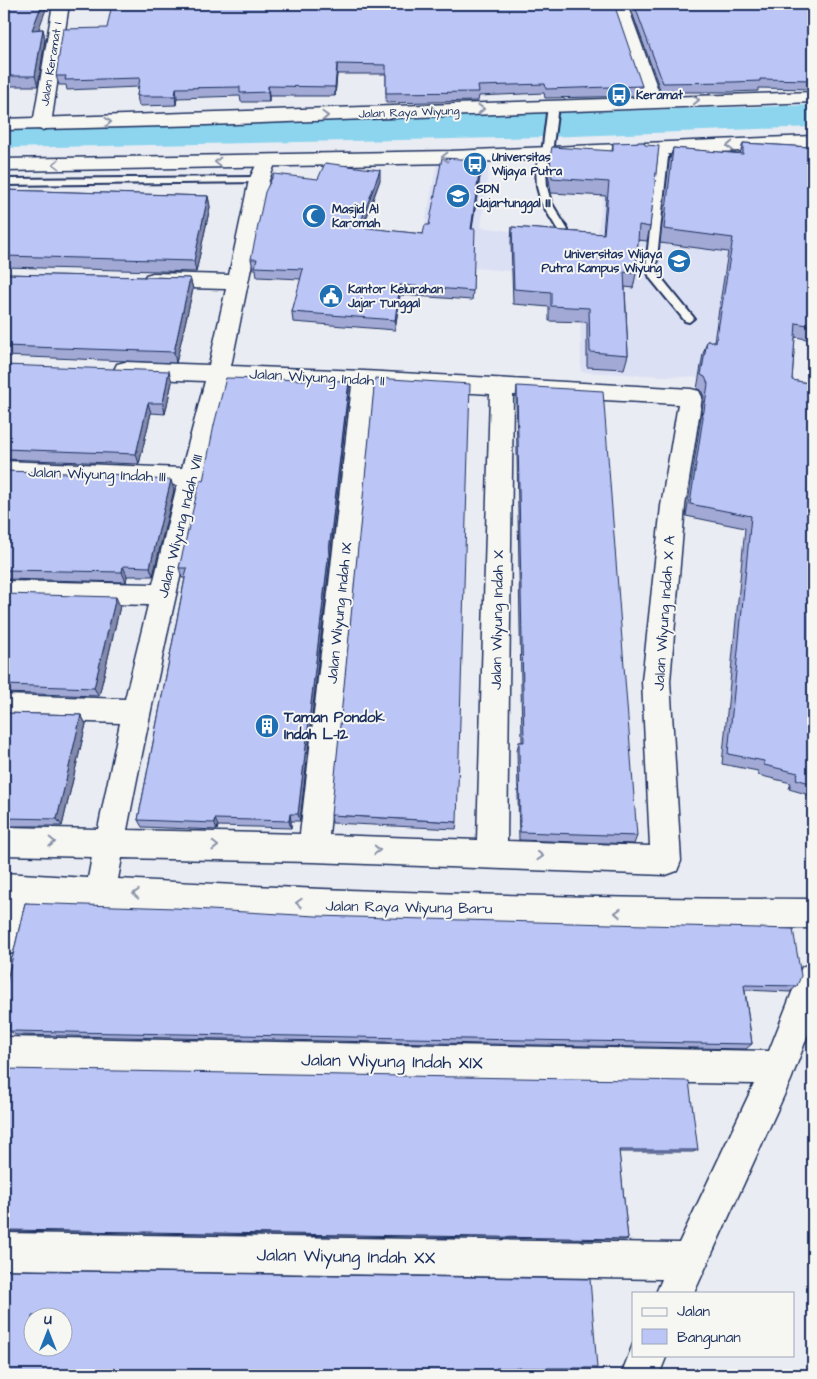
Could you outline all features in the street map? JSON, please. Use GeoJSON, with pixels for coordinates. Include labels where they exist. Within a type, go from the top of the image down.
{"type":"FeatureCollection","features":[{"type":"Feature","properties":{"kind":"street","name":"Jalan Keramat I"},"geometry":{"type":"LineString","coordinates":[[36,145],[61,4]]}},
{"type":"Feature","properties":{"kind":"street"},"geometry":{"type":"LineString","coordinates":[[619,4],[653,101]]}},
{"type":"Feature","properties":{"kind":"street","name":"Jalan Raya Wiyung"},"geometry":{"type":"LineString","coordinates":[[4,165],[36,145],[272,139],[552,114],[653,101],[813,97]]}},
{"type":"Feature","properties":{"kind":"street","name":"Jalan Raya Wiyung"},"geometry":{"type":"LineString","coordinates":[[4,125],[36,145],[272,139],[451,157],[547,149],[664,148],[813,142]]}},
{"type":"Feature","properties":{"kind":"street","name":"Jalan Wiyung Indah VIII"},"geometry":{"type":"LineString","coordinates":[[100,892],[108,843],[136,712],[191,477],[219,372],[259,180],[272,139]]}},
{"type":"Feature","properties":{"kind":"street"},"geometry":{"type":"LineString","coordinates":[[131,279],[239,282]]}},
{"type":"Feature","properties":{"kind":"street","name":"Jalan Wiyung Indah II"},"geometry":{"type":"LineString","coordinates":[[102,369],[219,372],[691,396]]}},
{"type":"Feature","properties":{"kind":"street","name":"Jalan Wiyung Indah IX"},"geometry":{"type":"LineString","coordinates":[[313,848],[364,379]]}},
{"type":"Feature","properties":{"kind":"street","name":"Jalan Wiyung Indah X"},"geometry":{"type":"LineString","coordinates":[[492,855],[502,386]]}},
{"type":"Feature","properties":{"kind":"street","name":"Jalan Wiyung Indah X A"},"geometry":{"type":"LineString","coordinates":[[492,855],[666,861],[656,681],[672,506],[691,396]]}},
{"type":"Feature","properties":{"kind":"street","name":"Jalan Wiyung Indah III"},"geometry":{"type":"LineString","coordinates":[[4,470],[191,477]]}},
{"type":"Feature","properties":{"kind":"street"},"geometry":{"type":"LineString","coordinates":[[4,590],[163,595]]}},
{"type":"Feature","properties":{"kind":"street"},"geometry":{"type":"LineString","coordinates":[[4,707],[136,712]]}},
{"type":"Feature","properties":{"kind":"street"},"geometry":{"type":"LineString","coordinates":[[4,841],[313,848],[492,855]]}},
{"type":"Feature","properties":{"kind":"street"},"geometry":{"type":"LineString","coordinates":[[4,941],[10,888]]}},
{"type":"Feature","properties":{"kind":"street","name":"Jalan Raya Wiyung Baru"},"geometry":{"type":"LineString","coordinates":[[10,888],[318,905],[812,918]]}},
{"type":"Feature","properties":{"kind":"street"},"geometry":{"type":"LineString","coordinates":[[682,1277],[779,1068],[813,978]]}},
{"type":"Feature","properties":{"kind":"street","name":"Jalan Wiyung Indah XIX"},"geometry":{"type":"LineString","coordinates":[[4,1054],[779,1068]]}},
{"type":"Feature","properties":{"kind":"street","name":"Jalan Wiyung Indah XX"},"geometry":{"type":"LineString","coordinates":[[4,1251],[682,1277]]}},
{"type":"Feature","properties":{"kind":"street"},"geometry":{"type":"LineString","coordinates":[[640,1375],[648,1356]]}},
{"type":"Feature","properties":{"kind":"lane"},"geometry":{"type":"LineString","coordinates":[[552,114],[547,149],[541,168],[542,187],[546,202],[563,230]]}},
{"type":"Feature","properties":{"kind":"lane"},"geometry":{"type":"LineString","coordinates":[[664,148],[650,267],[654,276],[690,318]]}},
{"type":"Feature","properties":{"kind":"lane"},"geometry":{"type":"LineString","coordinates":[[4,182],[259,180]]}},
{"type":"Feature","properties":{"kind":"shaded area","name":"Universitas Wijaya Putra Kampus Wiyung"},"geometry":{"type":"Polygon","coordinates":[[[609,151],[703,165],[768,233],[746,380],[581,372],[580,293],[590,288],[609,151]]]}},
{"type":"Feature","properties":{"kind":"shaded area","name":"SDN Jajartunggal III"},"geometry":{"type":"Polygon","coordinates":[[[437,163],[489,165],[481,227],[592,242],[588,278],[417,263],[437,163]]]}},
{"type":"Feature","properties":{"kind":"building"},"geometry":{"type":"Polygon","coordinates":[[[4,4],[42,4],[32,30],[43,29],[35,76],[4,76],[4,4]]]}},
{"type":"Feature","properties":{"kind":"building"},"geometry":{"type":"Polygon","coordinates":[[[112,4],[614,4],[642,86],[546,89],[545,84],[478,86],[479,92],[386,93],[386,65],[337,64],[335,87],[268,86],[268,92],[240,93],[240,87],[176,88],[175,96],[137,96],[140,78],[65,80],[66,76],[56,76],[63,29],[107,28],[112,4]]]}},
{"type":"Feature","properties":{"kind":"building"},"geometry":{"type":"Polygon","coordinates":[[[634,4],[813,4],[813,80],[760,79],[760,81],[663,83],[634,4]]]}},
{"type":"Feature","properties":{"kind":"building"},"geometry":{"type":"Polygon","coordinates":[[[644,142],[645,145],[659,146],[650,227],[639,225],[636,274],[624,272],[628,355],[590,352],[589,308],[551,306],[551,292],[514,289],[512,227],[604,234],[609,182],[552,178],[550,158],[552,147],[613,151],[613,143],[644,142]]]}},
{"type":"Feature","properties":{"kind":"building"},"geometry":{"type":"Polygon","coordinates":[[[743,143],[813,146],[813,326],[796,323],[792,380],[813,384],[813,784],[796,779],[798,773],[764,765],[764,761],[728,754],[751,516],[690,504],[708,384],[705,377],[701,375],[707,341],[716,342],[733,238],[664,229],[673,148],[743,154],[743,143]]]}},
{"type":"Feature","properties":{"kind":"building"},"geometry":{"type":"Polygon","coordinates":[[[442,158],[481,160],[471,229],[475,229],[473,291],[400,285],[395,320],[292,312],[303,269],[255,267],[257,259],[251,259],[265,192],[274,174],[318,179],[325,163],[380,170],[359,227],[423,234],[425,225],[429,225],[442,158]]]}},
{"type":"Feature","properties":{"kind":"building"},"geometry":{"type":"Polygon","coordinates":[[[4,190],[208,196],[194,261],[4,256],[4,190]]]}},
{"type":"Feature","properties":{"kind":"building"},"geometry":{"type":"Polygon","coordinates":[[[4,274],[190,278],[174,352],[4,346],[4,274]]]}},
{"type":"Feature","properties":{"kind":"building"},"geometry":{"type":"Polygon","coordinates":[[[4,365],[169,371],[163,403],[148,403],[136,454],[4,449],[4,365]]]}},
{"type":"Feature","properties":{"kind":"building"},"geometry":{"type":"Polygon","coordinates":[[[226,378],[349,381],[298,814],[290,814],[289,821],[215,819],[214,823],[138,820],[187,568],[179,568],[200,480],[203,481],[226,378]]]}},
{"type":"Feature","properties":{"kind":"building"},"geometry":{"type":"Polygon","coordinates":[[[375,378],[470,384],[457,822],[331,815],[375,378]]]}},
{"type":"Feature","properties":{"kind":"building"},"geometry":{"type":"Polygon","coordinates":[[[517,386],[603,391],[637,836],[520,832],[519,742],[524,742],[517,386]]]}},
{"type":"Feature","properties":{"kind":"building"},"geometry":{"type":"Polygon","coordinates":[[[4,471],[131,475],[131,478],[171,480],[150,567],[123,566],[122,572],[4,570],[4,471]]]}},
{"type":"Feature","properties":{"kind":"building"},"geometry":{"type":"Polygon","coordinates":[[[4,594],[116,597],[94,688],[4,685],[4,594]]]}},
{"type":"Feature","properties":{"kind":"building"},"geometry":{"type":"Polygon","coordinates":[[[4,713],[81,715],[57,819],[4,818],[4,713]]]}},
{"type":"Feature","properties":{"kind":"building"},"geometry":{"type":"Polygon","coordinates":[[[25,903],[175,908],[316,916],[793,929],[801,976],[797,986],[744,985],[752,1044],[9,1031],[10,1025],[4,1025],[4,994],[25,903]]]}},
{"type":"Feature","properties":{"kind":"building"},"geometry":{"type":"Polygon","coordinates":[[[4,1069],[689,1081],[698,1150],[619,1150],[628,1239],[4,1230],[4,1069]]]}},
{"type":"Feature","properties":{"kind":"building"},"geometry":{"type":"Polygon","coordinates":[[[4,1270],[590,1279],[597,1368],[496,1368],[496,1375],[4,1375],[4,1270]]]}},
{"type":"Feature","properties":{"kind":"waterway"},"geometry":{"type":"LineString","coordinates":[[4,136],[548,125],[813,116]]}},
{"type":"Feature","properties":{"kind":"place","name":"Keramat"},"geometry":{"type":"Point","coordinates":[619,95]}},
{"type":"Feature","properties":{"kind":"place","name":"Universitas Wijaya Putra"},"geometry":{"type":"Point","coordinates":[475,164]}},
{"type":"Feature","properties":{"kind":"place","name":"SDN Jajartunggal III"},"geometry":{"type":"Point","coordinates":[458,196]}},
{"type":"Feature","properties":{"kind":"place","name":"Masjid Al Karomah"},"geometry":{"type":"Point","coordinates":[314,216]}},
{"type":"Feature","properties":{"kind":"place","name":"Universitas Wijaya Putra Kampus Wiyung"},"geometry":{"type":"Point","coordinates":[679,261]}},
{"type":"Feature","properties":{"kind":"place","name":"Kantor Kelurahan Jajar Tunggal"},"geometry":{"type":"Point","coordinates":[331,296]}},
{"type":"Feature","properties":{"kind":"place","name":"Taman Pondok Indah L-12"},"geometry":{"type":"Point","coordinates":[267,726]}}]}
